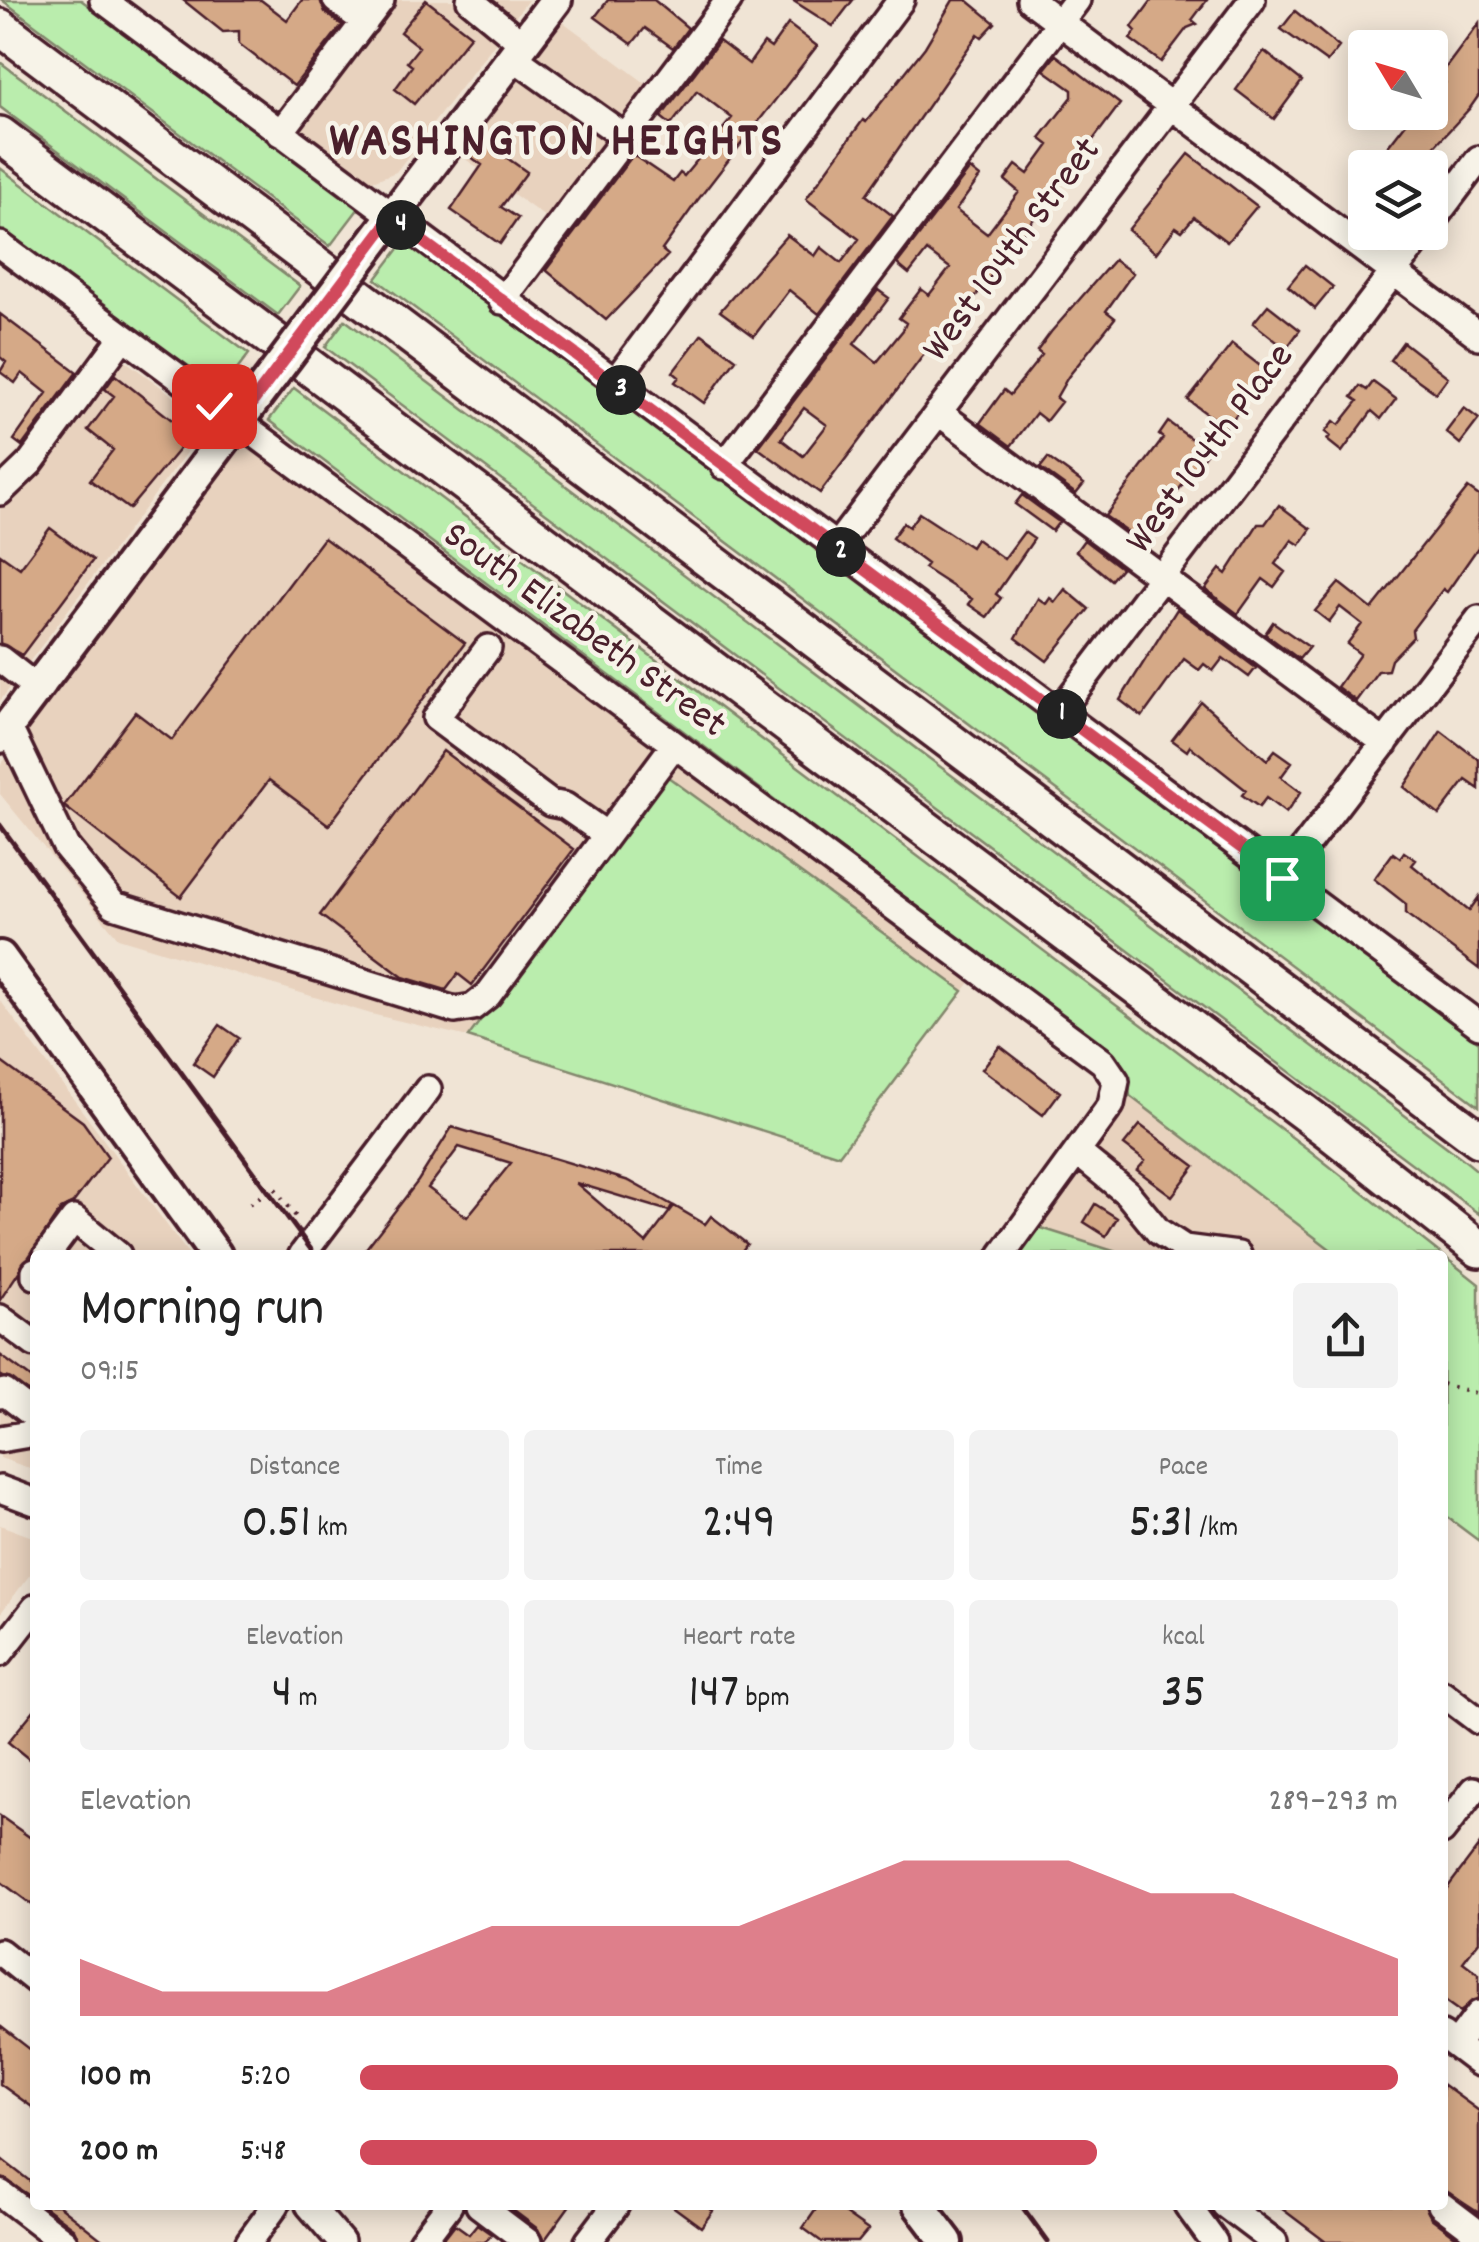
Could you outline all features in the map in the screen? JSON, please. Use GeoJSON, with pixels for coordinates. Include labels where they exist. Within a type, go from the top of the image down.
{"type":"FeatureCollection","features":[{"type":"Feature","properties":{"kind":"highway"},"geometry":{"type":"LineString","coordinates":[[0,26],[1479,1139]]}},
{"type":"Feature","properties":{"kind":"highway"},"geometry":{"type":"LineString","coordinates":[[0,135],[1314,1120],[1479,1250]]}},
{"type":"Feature","properties":{"kind":"main road"},"geometry":{"type":"LineString","coordinates":[[4,732],[556,0]]}},
{"type":"Feature","properties":{"kind":"main road"},"geometry":{"type":"LineString","coordinates":[[0,957],[212,1250]]}},
{"type":"Feature","properties":{"kind":"main road"},"geometry":{"type":"LineString","coordinates":[[924,2210],[947,2242]]}},
{"type":"Feature","properties":{"kind":"street"},"geometry":{"type":"LineString","coordinates":[[103,0],[613,384],[1479,1025]]}},
{"type":"Feature","properties":{"kind":"street"},"geometry":{"type":"LineString","coordinates":[[336,0],[364,22]]}},
{"type":"Feature","properties":{"kind":"street"},"geometry":{"type":"LineString","coordinates":[[280,133],[381,0]]}},
{"type":"Feature","properties":{"kind":"street"},"geometry":{"type":"LineString","coordinates":[[470,0],[518,50],[625,138]]}},
{"type":"Feature","properties":{"kind":"street"},"geometry":{"type":"LineString","coordinates":[[502,300],[729,0]]}},
{"type":"Feature","properties":{"kind":"street"},"geometry":{"type":"LineString","coordinates":[[613,384],[901,0]]}},
{"type":"Feature","properties":{"kind":"street"},"geometry":{"type":"LineString","coordinates":[[1030,0],[1479,336]]}},
{"type":"Feature","properties":{"kind":"street"},"geometry":{"type":"LineString","coordinates":[[724,466],[1077,0]]}},
{"type":"Feature","properties":{"kind":"street","name":"West 104th Street"},"geometry":{"type":"LineString","coordinates":[[835,548],[1252,0]]}},
{"type":"Feature","properties":{"kind":"street"},"geometry":{"type":"LineString","coordinates":[[1448,200],[1479,159]]}},
{"type":"Feature","properties":{"kind":"street","name":"South Elizabeth Street"},"geometry":{"type":"LineString","coordinates":[[0,246],[1103,1062],[1116,1081],[1111,1105],[1077,1152]]}},
{"type":"Feature","properties":{"kind":"street","name":"West 104th Place"},"geometry":{"type":"LineString","coordinates":[[1060,712],[1410,250]]}},
{"type":"Feature","properties":{"kind":"street"},"geometry":{"type":"LineString","coordinates":[[3,483],[30,463],[122,338]]}},
{"type":"Feature","properties":{"kind":"street"},"geometry":{"type":"LineString","coordinates":[[938,412],[1385,742]]}},
{"type":"Feature","properties":{"kind":"street"},"geometry":{"type":"LineString","coordinates":[[1282,878],[1479,619]]}},
{"type":"Feature","properties":{"kind":"street"},"geometry":{"type":"LineString","coordinates":[[488,648],[436,718],[550,803],[565,806],[607,835]]}},
{"type":"Feature","properties":{"kind":"street"},"geometry":{"type":"LineString","coordinates":[[0,659],[37,688]]}},
{"type":"Feature","properties":{"kind":"street"},"geometry":{"type":"LineString","coordinates":[[4,732],[66,847],[114,905],[455,1010],[480,1004],[674,745]]}},
{"type":"Feature","properties":{"kind":"street"},"geometry":{"type":"LineString","coordinates":[[306,1250],[428,1089]]}},
{"type":"Feature","properties":{"kind":"street"},"geometry":{"type":"LineString","coordinates":[[1006,1250],[1077,1152],[1127,1193],[1158,1230],[1184,1248],[1199,1250]]}},
{"type":"Feature","properties":{"kind":"street"},"geometry":{"type":"LineString","coordinates":[[51,1250],[74,1219],[112,1250]]}},
{"type":"Feature","properties":{"kind":"street"},"geometry":{"type":"LineString","coordinates":[[0,1318],[30,1340]]}},
{"type":"Feature","properties":{"kind":"street"},"geometry":{"type":"LineString","coordinates":[[0,1395],[4,1392],[30,1412]]}},
{"type":"Feature","properties":{"kind":"street"},"geometry":{"type":"LineString","coordinates":[[0,1440],[30,1435]]}},
{"type":"Feature","properties":{"kind":"street"},"geometry":{"type":"LineString","coordinates":[[0,1488],[30,1500]]}},
{"type":"Feature","properties":{"kind":"street"},"geometry":{"type":"LineString","coordinates":[[0,1653],[30,1614]]}},
{"type":"Feature","properties":{"kind":"street"},"geometry":{"type":"LineString","coordinates":[[1448,1698],[1479,1721]]}},
{"type":"Feature","properties":{"kind":"street"},"geometry":{"type":"LineString","coordinates":[[1448,1823],[1474,1790]]}},
{"type":"Feature","properties":{"kind":"street"},"geometry":{"type":"LineString","coordinates":[[0,1952],[30,1976]]}},
{"type":"Feature","properties":{"kind":"street"},"geometry":{"type":"LineString","coordinates":[[1479,2014],[1449,2040],[1479,2062]]}},
{"type":"Feature","properties":{"kind":"street"},"geometry":{"type":"LineString","coordinates":[[0,2192],[64,2242]]}},
{"type":"Feature","properties":{"kind":"street"},"geometry":{"type":"LineString","coordinates":[[248,2242],[272,2210]]}},
{"type":"Feature","properties":{"kind":"street"},"geometry":{"type":"LineString","coordinates":[[313,2210],[341,2242]]}},
{"type":"Feature","properties":{"kind":"street"},"geometry":{"type":"LineString","coordinates":[[420,2242],[444,2210]]}},
{"type":"Feature","properties":{"kind":"street"},"geometry":{"type":"LineString","coordinates":[[486,2210],[528,2242]]}},
{"type":"Feature","properties":{"kind":"street"},"geometry":{"type":"LineString","coordinates":[[588,2242],[612,2210]]}},
{"type":"Feature","properties":{"kind":"street"},"geometry":{"type":"LineString","coordinates":[[1191,2210],[1214,2242]]}},
{"type":"Feature","properties":{"kind":"street"},"geometry":{"type":"LineString","coordinates":[[1231,2210],[1274,2242]]}},
{"type":"Feature","properties":{"kind":"street"},"geometry":{"type":"LineString","coordinates":[[1447,2210],[1472,2232]]}},
{"type":"Feature","properties":{"kind":"path"},"geometry":{"type":"LineString","coordinates":[[250,1204],[274,1187],[300,1222]]}},
{"type":"Feature","properties":{"kind":"path"},"geometry":{"type":"LineString","coordinates":[[1448,1386],[1479,1394]]}},
{"type":"Feature","properties":{"kind":"shaded area"},"geometry":{"type":"Polygon","coordinates":[[[381,0],[528,0],[396,172],[370,182],[287,123],[381,0]]]}},
{"type":"Feature","properties":{"kind":"shaded area"},"geometry":{"type":"Polygon","coordinates":[[[562,21],[656,91],[556,225],[460,155],[562,21]]]}},
{"type":"Feature","properties":{"kind":"shaded area"},"geometry":{"type":"Polygon","coordinates":[[[112,351],[209,422],[0,701],[0,476],[9,483],[112,351]]]}},
{"type":"Feature","properties":{"kind":"shaded area"},"geometry":{"type":"Polygon","coordinates":[[[245,440],[971,981],[839,1155],[468,1037],[371,1014],[118,938],[0,794],[0,766],[245,440]]]}},
{"type":"Feature","properties":{"kind":"shaded area"},"geometry":{"type":"Polygon","coordinates":[[[0,1000],[185,1250],[30,1250],[30,1468],[0,1458],[0,1000]]]}},
{"type":"Feature","properties":{"kind":"shaded area"},"geometry":{"type":"Polygon","coordinates":[[[1130,1096],[1331,1250],[1110,1250],[1035,1226],[1130,1096]]]}},
{"type":"Feature","properties":{"kind":"shaded area"},"geometry":{"type":"Polygon","coordinates":[[[0,1525],[30,1536],[30,1575],[0,1614],[0,1525]]]}},
{"type":"Feature","properties":{"kind":"green space"},"geometry":{"type":"Polygon","coordinates":[[[2,0],[81,0],[359,208],[330,246],[2,0]]]}},
{"type":"Feature","properties":{"kind":"green space"},"geometry":{"type":"Polygon","coordinates":[[[0,62],[300,286],[278,315],[0,107],[0,62]]]}},
{"type":"Feature","properties":{"kind":"green space"},"geometry":{"type":"Polygon","coordinates":[[[0,168],[249,354],[217,396],[0,234],[0,168]]]}},
{"type":"Feature","properties":{"kind":"green space"},"geometry":{"type":"Polygon","coordinates":[[[404,242],[1479,1042],[1479,1106],[376,279],[404,242]]]}},
{"type":"Feature","properties":{"kind":"green space"},"geometry":{"type":"Polygon","coordinates":[[[345,320],[1463,1159],[1479,1172],[1479,1214],[325,347],[345,320]]]}},
{"type":"Feature","properties":{"kind":"green space"},"geometry":{"type":"Polygon","coordinates":[[[294,388],[1309,1150],[1436,1250],[1331,1250],[1130,1096],[1128,1074],[1107,1049],[269,420],[294,388]]]}},
{"type":"Feature","properties":{"kind":"green space"},"geometry":{"type":"Polygon","coordinates":[[[664,774],[963,991],[839,1155],[468,1037],[664,774]]]}},
{"type":"Feature","properties":{"kind":"green space"},"geometry":{"type":"Polygon","coordinates":[[[1035,1226],[1110,1250],[1018,1250],[1035,1226]]]}},
{"type":"Feature","properties":{"kind":"green space"},"geometry":{"type":"Polygon","coordinates":[[[1448,1260],[1479,1284],[1479,1541],[1448,1518],[1448,1260]]]}},
{"type":"Feature","properties":{"kind":"building"},"geometry":{"type":"Polygon","coordinates":[[[183,0],[261,0],[287,20],[302,0],[320,0],[325,12],[342,25],[294,86],[239,44],[239,31],[223,32],[183,0]]]}},
{"type":"Feature","properties":{"kind":"building"},"geometry":{"type":"Polygon","coordinates":[[[426,0],[471,35],[414,104],[395,89],[412,66],[407,62],[419,47],[400,32],[426,0]]]}},
{"type":"Feature","properties":{"kind":"building"},"geometry":{"type":"Polygon","coordinates":[[[608,0],[654,0],[688,28],[673,48],[645,28],[632,44],[595,17],[608,0]]]}},
{"type":"Feature","properties":{"kind":"building"},"geometry":{"type":"Polygon","coordinates":[[[792,0],[853,0],[833,26],[792,0]]]}},
{"type":"Feature","properties":{"kind":"building"},"geometry":{"type":"Polygon","coordinates":[[[953,0],[967,0],[995,23],[982,37],[978,34],[866,195],[893,216],[819,314],[789,290],[754,336],[720,311],[787,235],[815,256],[821,247],[841,263],[859,239],[806,199],[863,120],[866,122],[925,47],[953,0]]]}},
{"type":"Feature","properties":{"kind":"building"},"geometry":{"type":"Polygon","coordinates":[[[1152,0],[1207,0],[1192,20],[1197,24],[1187,28],[1161,62],[1130,39],[1136,31],[1132,27],[1152,0]]]}},
{"type":"Feature","properties":{"kind":"building"},"geometry":{"type":"Polygon","coordinates":[[[1295,11],[1339,47],[1327,62],[1281,29],[1295,11]]]}},
{"type":"Feature","properties":{"kind":"building"},"geometry":{"type":"Polygon","coordinates":[[[1479,23],[1479,95],[1470,108],[1431,150],[1385,150],[1401,130],[1448,130],[1448,65],[1479,23]]]}},
{"type":"Feature","properties":{"kind":"building"},"geometry":{"type":"Polygon","coordinates":[[[788,24],[817,46],[662,250],[668,255],[606,320],[546,270],[633,155],[673,182],[680,173],[684,176],[732,118],[697,91],[671,125],[661,117],[719,41],[749,64],[764,43],[771,48],[788,24]]]}},
{"type":"Feature","properties":{"kind":"building"},"geometry":{"type":"Polygon","coordinates":[[[1264,51],[1302,81],[1274,119],[1236,90],[1264,51]]]}},
{"type":"Feature","properties":{"kind":"building"},"geometry":{"type":"Polygon","coordinates":[[[1056,55],[1120,104],[948,333],[943,329],[820,493],[758,448],[878,290],[889,298],[854,344],[877,362],[903,330],[906,323],[899,318],[921,289],[929,295],[950,268],[927,251],[909,274],[897,264],[970,169],[980,177],[956,210],[987,234],[1019,192],[1005,180],[1016,165],[1028,174],[1049,145],[1040,138],[1072,97],[1072,90],[1044,70],[1056,55]],[[804,408],[781,439],[803,456],[827,425],[804,408]]]}},
{"type":"Feature","properties":{"kind":"building"},"geometry":{"type":"Polygon","coordinates":[[[483,141],[527,172],[501,207],[518,218],[500,244],[451,210],[482,165],[471,157],[483,141]]]}},
{"type":"Feature","properties":{"kind":"building"},"geometry":{"type":"Polygon","coordinates":[[[1189,154],[1257,206],[1227,242],[1194,217],[1182,231],[1176,227],[1156,253],[1128,230],[1189,154]]]}},
{"type":"Feature","properties":{"kind":"building"},"geometry":{"type":"Polygon","coordinates":[[[1114,260],[1133,273],[1106,311],[1115,318],[1068,377],[1056,398],[1061,402],[1046,421],[1036,413],[1011,446],[980,423],[1004,390],[1010,395],[1042,355],[1037,351],[1051,332],[1114,260]]]}},
{"type":"Feature","properties":{"kind":"building"},"geometry":{"type":"Polygon","coordinates":[[[1305,265],[1333,287],[1315,309],[1288,286],[1305,265]]]}},
{"type":"Feature","properties":{"kind":"building"},"geometry":{"type":"Polygon","coordinates":[[[1268,305],[1300,330],[1286,349],[1253,323],[1268,305]]]}},
{"type":"Feature","properties":{"kind":"building"},"geometry":{"type":"Polygon","coordinates":[[[0,314],[77,372],[22,446],[14,440],[47,393],[22,373],[15,383],[0,372],[6,362],[0,357],[0,314]]]}},
{"type":"Feature","properties":{"kind":"building"},"geometry":{"type":"Polygon","coordinates":[[[702,334],[736,359],[704,403],[675,382],[679,377],[673,372],[702,334]]]}},
{"type":"Feature","properties":{"kind":"building"},"geometry":{"type":"Polygon","coordinates":[[[1403,342],[1448,377],[1436,393],[1390,360],[1403,342]]]}},
{"type":"Feature","properties":{"kind":"building"},"geometry":{"type":"Polygon","coordinates":[[[1232,344],[1268,372],[1226,428],[1188,400],[1232,344]]]}},
{"type":"Feature","properties":{"kind":"building"},"geometry":{"type":"Polygon","coordinates":[[[115,375],[191,435],[129,509],[90,480],[113,450],[88,430],[114,396],[105,389],[115,375]]]}},
{"type":"Feature","properties":{"kind":"building"},"geometry":{"type":"Polygon","coordinates":[[[1373,382],[1396,399],[1381,419],[1372,411],[1342,452],[1327,440],[1330,436],[1325,432],[1334,421],[1339,425],[1358,401],[1352,397],[1360,386],[1367,390],[1373,382]]]}},
{"type":"Feature","properties":{"kind":"building"},"geometry":{"type":"Polygon","coordinates":[[[1464,408],[1479,419],[1460,444],[1446,432],[1464,408]]]}},
{"type":"Feature","properties":{"kind":"building"},"geometry":{"type":"Polygon","coordinates":[[[1168,422],[1208,451],[1140,541],[1105,516],[1160,443],[1163,438],[1159,435],[1168,422]]]}},
{"type":"Feature","properties":{"kind":"building"},"geometry":{"type":"Polygon","coordinates":[[[1048,458],[1084,484],[1076,494],[1040,468],[1048,458]]]}},
{"type":"Feature","properties":{"kind":"building"},"geometry":{"type":"Polygon","coordinates":[[[1468,488],[1479,496],[1479,546],[1447,592],[1443,589],[1412,630],[1413,637],[1391,660],[1388,670],[1378,671],[1356,701],[1337,687],[1360,654],[1347,644],[1362,624],[1340,607],[1329,622],[1315,611],[1339,583],[1372,609],[1468,488]]]}},
{"type":"Feature","properties":{"kind":"building"},"geometry":{"type":"Polygon","coordinates":[[[1022,495],[1059,522],[1052,531],[1015,504],[1022,495]]]}},
{"type":"Feature","properties":{"kind":"building"},"geometry":{"type":"Polygon","coordinates":[[[1279,505],[1311,529],[1300,545],[1292,540],[1275,564],[1285,572],[1274,587],[1263,579],[1238,614],[1205,589],[1220,569],[1226,574],[1258,524],[1265,524],[1279,505]]]}},
{"type":"Feature","properties":{"kind":"building"},"geometry":{"type":"Polygon","coordinates":[[[919,513],[971,547],[976,539],[1004,559],[1024,532],[1034,539],[996,594],[1001,598],[987,617],[968,604],[972,599],[924,568],[927,564],[892,538],[903,523],[909,527],[919,513]]]}},
{"type":"Feature","properties":{"kind":"building"},"geometry":{"type":"Polygon","coordinates":[[[50,528],[93,560],[22,655],[0,643],[0,554],[20,568],[50,528]]]}},
{"type":"Feature","properties":{"kind":"building"},"geometry":{"type":"Polygon","coordinates":[[[324,538],[465,643],[329,825],[269,780],[181,897],[64,806],[135,712],[172,740],[324,538]]]}},
{"type":"Feature","properties":{"kind":"building"},"geometry":{"type":"Polygon","coordinates":[[[1084,540],[1121,568],[1111,580],[1076,551],[1084,540]]]}},
{"type":"Feature","properties":{"kind":"building"},"geometry":{"type":"Polygon","coordinates":[[[1065,589],[1089,609],[1047,661],[1016,638],[1038,598],[1046,604],[1050,598],[1055,602],[1065,589]]]}},
{"type":"Feature","properties":{"kind":"building"},"geometry":{"type":"Polygon","coordinates":[[[1177,609],[1256,668],[1249,677],[1223,658],[1213,671],[1204,664],[1199,670],[1184,659],[1142,717],[1120,700],[1177,609]]]}},
{"type":"Feature","properties":{"kind":"building"},"geometry":{"type":"Polygon","coordinates":[[[1273,622],[1309,647],[1299,659],[1265,634],[1273,622]]]}},
{"type":"Feature","properties":{"kind":"building"},"geometry":{"type":"Polygon","coordinates":[[[1201,702],[1267,760],[1275,750],[1292,762],[1281,777],[1301,792],[1286,813],[1266,798],[1259,807],[1242,795],[1246,790],[1190,746],[1187,751],[1172,740],[1201,702]]]}},
{"type":"Feature","properties":{"kind":"building"},"geometry":{"type":"Polygon","coordinates":[[[1441,731],[1479,760],[1479,789],[1466,780],[1439,815],[1404,787],[1441,731]]]}},
{"type":"Feature","properties":{"kind":"building"},"geometry":{"type":"Polygon","coordinates":[[[443,751],[574,849],[472,985],[458,974],[446,990],[403,977],[320,915],[443,751]]]}},
{"type":"Feature","properties":{"kind":"building"},"geometry":{"type":"Polygon","coordinates":[[[1404,852],[1416,860],[1412,865],[1469,911],[1479,897],[1479,969],[1406,914],[1406,904],[1374,879],[1393,853],[1400,858],[1404,852]]]}},
{"type":"Feature","properties":{"kind":"building"},"geometry":{"type":"Polygon","coordinates":[[[220,1025],[239,1038],[213,1077],[193,1063],[220,1025]]]}},
{"type":"Feature","properties":{"kind":"building"},"geometry":{"type":"Polygon","coordinates":[[[1000,1046],[1060,1092],[1043,1115],[982,1069],[1000,1046]]]}},
{"type":"Feature","properties":{"kind":"building"},"geometry":{"type":"Polygon","coordinates":[[[0,1061],[83,1122],[108,1157],[30,1250],[0,1300],[0,1061]]]}},
{"type":"Feature","properties":{"kind":"building"},"geometry":{"type":"Polygon","coordinates":[[[1140,1125],[1195,1166],[1172,1196],[1137,1170],[1145,1161],[1124,1145],[1140,1125]]]}},
{"type":"Feature","properties":{"kind":"building"},"geometry":{"type":"Polygon","coordinates":[[[452,1127],[629,1181],[672,1205],[669,1211],[576,1183],[646,1243],[674,1206],[705,1224],[711,1216],[747,1244],[743,1250],[365,1250],[418,1181],[452,1127]],[[459,1147],[428,1188],[467,1217],[511,1163],[459,1147]]]}},
{"type":"Feature","properties":{"kind":"building"},"geometry":{"type":"Polygon","coordinates":[[[1095,1204],[1117,1218],[1106,1236],[1084,1222],[1095,1204]]]}},
{"type":"Feature","properties":{"kind":"building"},"geometry":{"type":"Polygon","coordinates":[[[0,1355],[30,1377],[30,1392],[0,1375],[0,1355]]]}},
{"type":"Feature","properties":{"kind":"building"},"geometry":{"type":"Polygon","coordinates":[[[30,1715],[30,1760],[8,1742],[30,1715]]]}},
{"type":"Feature","properties":{"kind":"building"},"geometry":{"type":"Polygon","coordinates":[[[0,1816],[30,1837],[30,1903],[0,1881],[0,1816]]]}},
{"type":"Feature","properties":{"kind":"building"},"geometry":{"type":"Polygon","coordinates":[[[1479,1846],[1479,1941],[1463,1962],[1479,1974],[1479,1998],[1460,2012],[1448,2003],[1448,1887],[1479,1846]]]}},
{"type":"Feature","properties":{"kind":"building"},"geometry":{"type":"Polygon","coordinates":[[[0,2026],[30,2049],[30,2105],[0,2084],[0,2026]]]}},
{"type":"Feature","properties":{"kind":"building"},"geometry":{"type":"Polygon","coordinates":[[[1448,2088],[1479,2111],[1479,2213],[1448,2193],[1448,2088]]]}},
{"type":"Feature","properties":{"kind":"building"},"geometry":{"type":"Polygon","coordinates":[[[0,2158],[30,2181],[30,2196],[0,2177],[0,2158]]]}},
{"type":"Feature","properties":{"kind":"building"},"geometry":{"type":"Polygon","coordinates":[[[49,2210],[64,2210],[105,2242],[80,2242],[74,2229],[49,2210]]]}},
{"type":"Feature","properties":{"kind":"building"},"geometry":{"type":"Polygon","coordinates":[[[513,2210],[566,2210],[544,2241],[538,2229],[513,2210]]]}},
{"type":"Feature","properties":{"kind":"building"},"geometry":{"type":"Polygon","coordinates":[[[678,2210],[712,2210],[701,2227],[678,2210]]]}},
{"type":"Feature","properties":{"kind":"building"},"geometry":{"type":"Polygon","coordinates":[[[816,2210],[842,2210],[868,2230],[858,2242],[822,2242],[803,2228],[816,2210]]]}},
{"type":"Feature","properties":{"kind":"building"},"geometry":{"type":"Polygon","coordinates":[[[1284,2210],[1427,2210],[1431,2218],[1463,2242],[1326,2242],[1284,2210]]]}},
{"type":"Feature","properties":{"kind":"building"},"geometry":{"type":"Polygon","coordinates":[[[455,2224],[469,2234],[477,2224],[491,2234],[485,2242],[441,2242],[455,2224]]]}},
{"type":"Feature","properties":{"kind":"railway"},"geometry":{"type":"LineString","coordinates":[[0,825],[311,1250]]}},
{"type":"Feature","properties":{"kind":"railway"},"geometry":{"type":"LineString","coordinates":[[1025,2210],[1048,2242]]}},
{"type":"Feature","properties":{"kind":"district","name":"WASHINGTON HEIGHTS"},"geometry":{"type":"Point","coordinates":[557,144]}},
{"type":"Feature","properties":{"kind":"route"},"geometry":{"type":"LineString","coordinates":[[214,406],[236,424],[391,218],[1282,878]]}}]}
